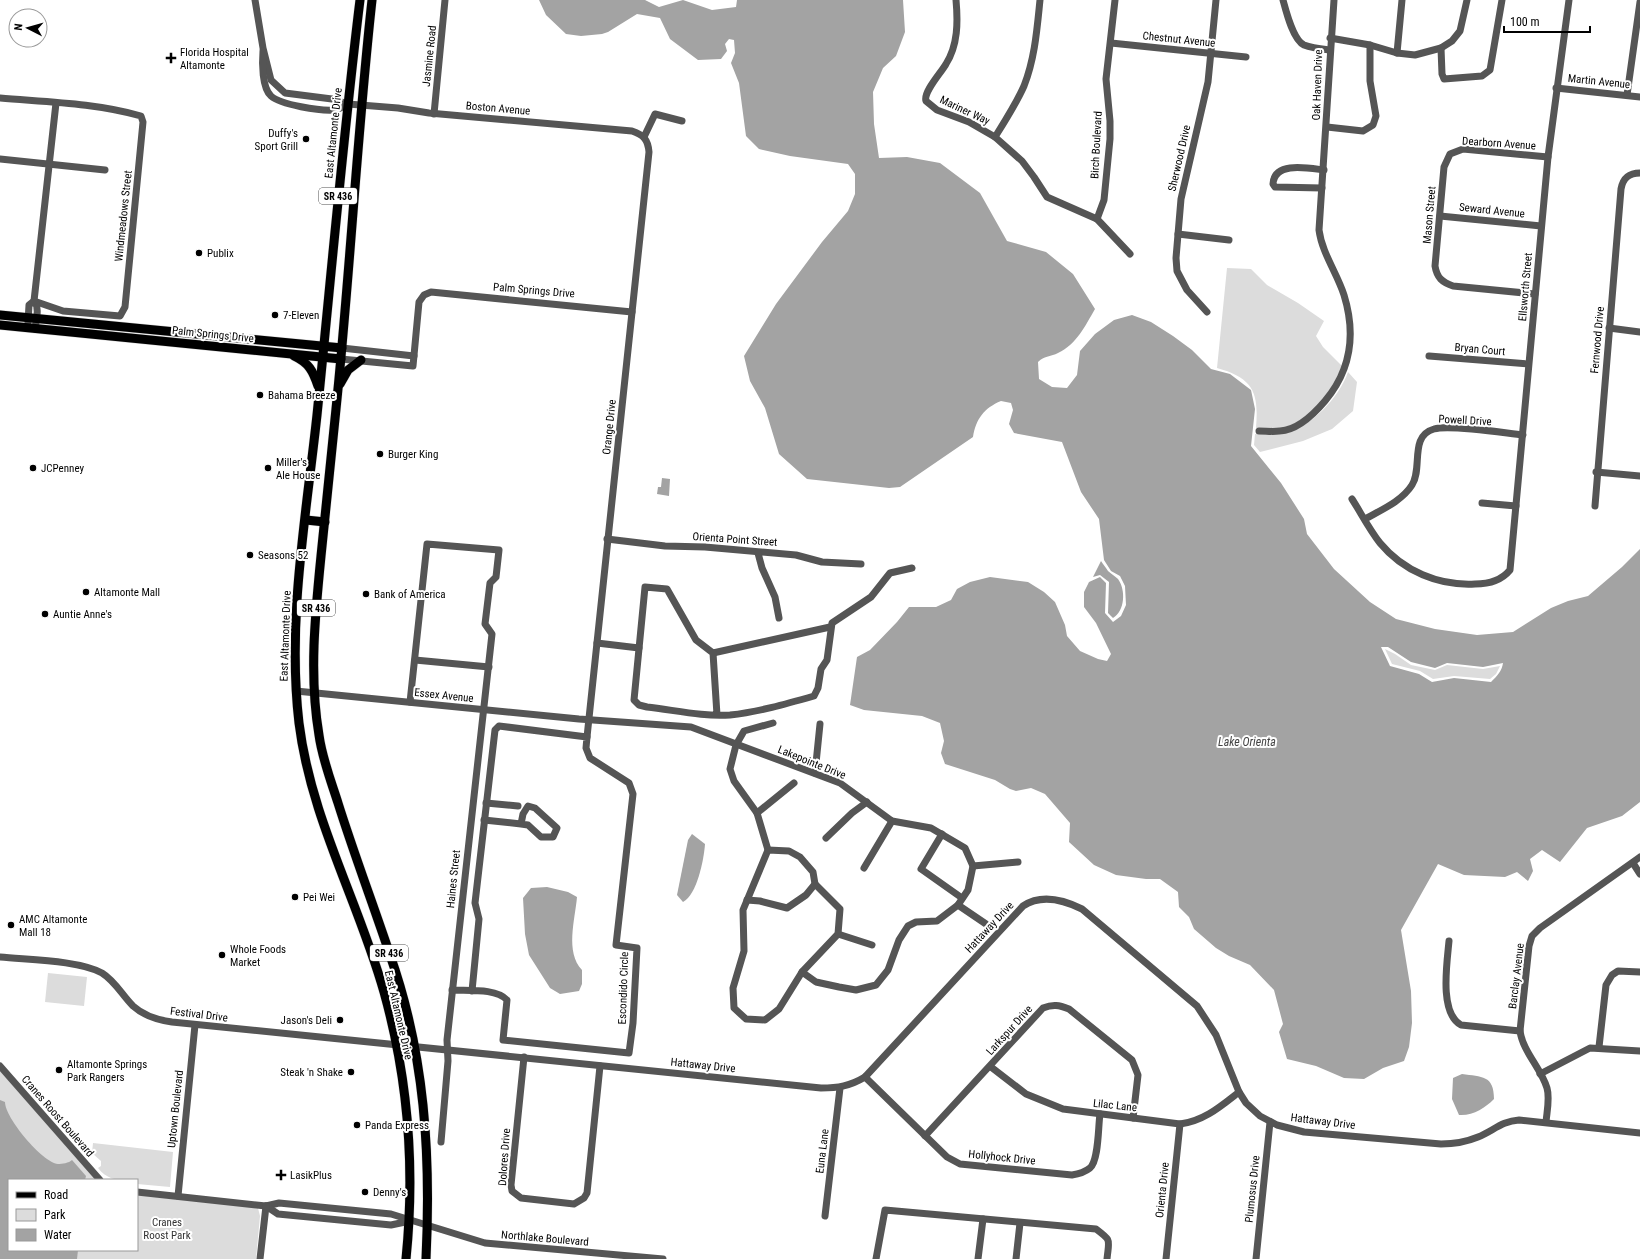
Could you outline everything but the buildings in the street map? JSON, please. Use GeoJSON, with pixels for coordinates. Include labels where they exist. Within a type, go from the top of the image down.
{"type":"FeatureCollection","features":[{"type":"Feature","properties":{"kind":"main road","name":"East Altamonte Drive"},"geometry":{"type":"LineString","coordinates":[[360,0],[297,603],[296,691],[304,753],[315,796],[330,848],[383,991],[395,1046],[408,1131],[410,1221],[406,1259]]}},
{"type":"Feature","properties":{"kind":"main road","name":"SR 436"},"geometry":{"type":"LineString","coordinates":[[314,694],[314,621],[348,286],[361,106],[372,0]]}},
{"type":"Feature","properties":{"kind":"main road","name":"Palm Springs Drive"},"geometry":{"type":"LineString","coordinates":[[0,315],[342,348]]}},
{"type":"Feature","properties":{"kind":"main road","name":"Palm Springs Drive"},"geometry":{"type":"LineString","coordinates":[[0,325],[341,359]]}},
{"type":"Feature","properties":{"kind":"main road"},"geometry":{"type":"LineString","coordinates":[[285,353],[301,359],[312,369],[319,390]]}},
{"type":"Feature","properties":{"kind":"main road"},"geometry":{"type":"LineString","coordinates":[[338,387],[348,370],[361,360]]}},
{"type":"Feature","properties":{"kind":"main road"},"geometry":{"type":"LineString","coordinates":[[306,520],[325,522]]}},
{"type":"Feature","properties":{"kind":"main road","name":"East Altamonte Drive"},"geometry":{"type":"LineString","coordinates":[[314,694],[319,738],[328,772],[362,880],[391,958],[414,1047],[420,1077],[427,1138],[429,1181],[426,1259]]}},
{"type":"Feature","properties":{"kind":"street","name":"Boston Avenue"},"geometry":{"type":"LineString","coordinates":[[256,0],[263,48],[271,80],[285,93],[332,99],[361,106],[398,108],[434,114],[632,131],[644,137]]}},
{"type":"Feature","properties":{"kind":"street","name":"Jasmine Road"},"geometry":{"type":"LineString","coordinates":[[434,114],[445,0]]}},
{"type":"Feature","properties":{"kind":"street","name":"Mariner Way"},"geometry":{"type":"LineString","coordinates":[[956,0],[956,37],[948,62],[925,97],[929,105],[936,110],[969,122],[995,137],[1022,161],[1047,197],[1054,202],[1097,220],[1130,254]]}},
{"type":"Feature","properties":{"kind":"street"},"geometry":{"type":"LineString","coordinates":[[995,137],[1018,98],[1028,72],[1036,37],[1040,0]]}},
{"type":"Feature","properties":{"kind":"street","name":"Birch Boulevard"},"geometry":{"type":"LineString","coordinates":[[1097,220],[1104,200],[1110,139],[1106,79],[1115,0]]}},
{"type":"Feature","properties":{"kind":"street","name":"Sherwood Drive"},"geometry":{"type":"LineString","coordinates":[[1207,312],[1187,290],[1177,271],[1176,258],[1181,199],[1207,88],[1216,0]]}},
{"type":"Feature","properties":{"kind":"street"},"geometry":{"type":"LineString","coordinates":[[1284,0],[1286,12],[1296,38],[1303,44],[1329,50]]}},
{"type":"Feature","properties":{"kind":"street","name":"Oak Haven Drive"},"geometry":{"type":"LineString","coordinates":[[1259,431],[1281,431],[1296,426],[1314,414],[1336,388],[1344,372],[1350,348],[1350,326],[1344,295],[1321,242],[1319,230],[1327,127],[1329,50],[1334,0]]}},
{"type":"Feature","properties":{"kind":"street"},"geometry":{"type":"LineString","coordinates":[[1398,53],[1402,0]]}},
{"type":"Feature","properties":{"kind":"street"},"geometry":{"type":"LineString","coordinates":[[1330,38],[1370,45],[1398,53],[1415,55],[1441,48],[1452,41],[1460,31],[1467,0]]}},
{"type":"Feature","properties":{"kind":"street"},"geometry":{"type":"LineString","coordinates":[[1441,48],[1442,74],[1444,79],[1482,76],[1486,74],[1490,70],[1502,0]]}},
{"type":"Feature","properties":{"kind":"street","name":"Ellsworth Street"},"geometry":{"type":"LineString","coordinates":[[1365,519],[1380,543],[1391,554],[1415,572],[1434,579],[1461,585],[1484,584],[1506,576],[1510,570],[1512,563],[1528,364],[1548,158],[1556,88],[1569,0]]}},
{"type":"Feature","properties":{"kind":"street"},"geometry":{"type":"LineString","coordinates":[[1626,95],[1640,2]]}},
{"type":"Feature","properties":{"kind":"street","name":"Chestnut Avenue"},"geometry":{"type":"LineString","coordinates":[[1110,43],[1246,57]]}},
{"type":"Feature","properties":{"kind":"street"},"geometry":{"type":"LineString","coordinates":[[1327,127],[1363,131],[1373,125],[1376,116],[1370,81],[1370,45]]}},
{"type":"Feature","properties":{"kind":"street","name":"Boston Avenue"},"geometry":{"type":"LineString","coordinates":[[263,48],[262,64],[265,83],[270,96],[285,104],[335,110],[348,104]]}},
{"type":"Feature","properties":{"kind":"street","name":"Martin Avenue"},"geometry":{"type":"LineString","coordinates":[[1556,88],[1640,97]]}},
{"type":"Feature","properties":{"kind":"street","name":"Windmeadows Street"},"geometry":{"type":"LineString","coordinates":[[0,98],[97,107],[141,116],[143,122],[125,307],[120,316],[100,316],[63,311],[34,301]]}},
{"type":"Feature","properties":{"kind":"street"},"geometry":{"type":"LineString","coordinates":[[31,328],[32,318],[37,304],[34,301],[48,164],[56,103]]}},
{"type":"Feature","properties":{"kind":"street"},"geometry":{"type":"LineString","coordinates":[[644,137],[655,114],[682,121]]}},
{"type":"Feature","properties":{"kind":"street","name":"Orange Drive"},"geometry":{"type":"LineString","coordinates":[[590,720],[607,539],[649,152],[648,143],[644,137]]}},
{"type":"Feature","properties":{"kind":"street","name":"Dearborn Avenue"},"geometry":{"type":"LineString","coordinates":[[1450,154],[1463,149],[1548,158]]}},
{"type":"Feature","properties":{"kind":"street","name":"Mason Street"},"geometry":{"type":"LineString","coordinates":[[1450,154],[1444,167],[1435,266],[1439,278],[1445,283],[1453,286],[1535,294]]}},
{"type":"Feature","properties":{"kind":"street","name":"Windmeadows Street"},"geometry":{"type":"LineString","coordinates":[[0,159],[105,170]]}},
{"type":"Feature","properties":{"kind":"street"},"geometry":{"type":"LineString","coordinates":[[1322,188],[1275,187],[1273,184],[1273,177],[1276,173],[1290,168],[1324,170]]}},
{"type":"Feature","properties":{"kind":"street","name":"Fernwood Drive"},"geometry":{"type":"LineString","coordinates":[[1594,506],[1621,189],[1626,177],[1631,174],[1640,173]]}},
{"type":"Feature","properties":{"kind":"street","name":"Seward Avenue"},"geometry":{"type":"LineString","coordinates":[[1440,216],[1541,226]]}},
{"type":"Feature","properties":{"kind":"street"},"geometry":{"type":"LineString","coordinates":[[1178,234],[1229,240]]}},
{"type":"Feature","properties":{"kind":"street","name":"Palm Springs Drive"},"geometry":{"type":"LineString","coordinates":[[341,359],[413,366],[419,302],[424,295],[431,292],[632,312]]}},
{"type":"Feature","properties":{"kind":"street"},"geometry":{"type":"LineString","coordinates":[[1609,328],[1640,332]]}},
{"type":"Feature","properties":{"kind":"street","name":"Palm Springs Drive"},"geometry":{"type":"LineString","coordinates":[[342,348],[414,356]]}},
{"type":"Feature","properties":{"kind":"street","name":"Bryan Court"},"geometry":{"type":"LineString","coordinates":[[1429,356],[1528,364]]}},
{"type":"Feature","properties":{"kind":"street","name":"Powell Drive"},"geometry":{"type":"LineString","coordinates":[[1365,519],[1405,494],[1412,484],[1416,474],[1419,444],[1426,432],[1441,428],[1523,435]]}},
{"type":"Feature","properties":{"kind":"street"},"geometry":{"type":"LineString","coordinates":[[1596,472],[1640,476]]}},
{"type":"Feature","properties":{"kind":"street"},"geometry":{"type":"LineString","coordinates":[[1352,499],[1365,519]]}},
{"type":"Feature","properties":{"kind":"street"},"geometry":{"type":"LineString","coordinates":[[1482,503],[1516,506]]}},
{"type":"Feature","properties":{"kind":"street","name":"Orienta Point Street"},"geometry":{"type":"LineString","coordinates":[[607,539],[665,546],[705,547],[758,553],[796,555],[822,562],[861,564]]}},
{"type":"Feature","properties":{"kind":"street","name":"Haines Street"},"geometry":{"type":"LineString","coordinates":[[415,660],[427,544],[499,550],[496,577],[490,583],[485,624],[492,634],[485,710],[479,744],[452,990],[441,1142]]}},
{"type":"Feature","properties":{"kind":"street"},"geometry":{"type":"LineString","coordinates":[[758,553],[762,568],[776,597],[779,618]]}},
{"type":"Feature","properties":{"kind":"street"},"geometry":{"type":"LineString","coordinates":[[713,653],[830,627],[832,623],[871,597],[890,573],[912,568]]}},
{"type":"Feature","properties":{"kind":"street"},"geometry":{"type":"LineString","coordinates":[[717,715],[713,653],[696,640],[667,589],[645,587],[634,700],[639,705],[717,715],[730,715],[776,707],[814,696],[818,688],[822,669],[827,660],[832,632],[830,627]]}},
{"type":"Feature","properties":{"kind":"street"},"geometry":{"type":"LineString","coordinates":[[597,643],[639,648]]}},
{"type":"Feature","properties":{"kind":"street"},"geometry":{"type":"LineString","coordinates":[[410,702],[415,660],[489,667]]}},
{"type":"Feature","properties":{"kind":"street","name":"Essex Avenue"},"geometry":{"type":"LineString","coordinates":[[296,691],[314,694],[590,720]]}},
{"type":"Feature","properties":{"kind":"street","name":"Escondido Circle"},"geometry":{"type":"LineString","coordinates":[[452,990],[491,993],[503,996],[507,1000],[503,1040],[629,1053],[633,1023],[637,948],[616,945],[633,794],[629,783],[590,758],[586,748],[590,720]]}},
{"type":"Feature","properties":{"kind":"street","name":"Lakepointe Drive"},"geometry":{"type":"LineString","coordinates":[[590,720],[690,727],[815,773],[840,783],[892,821],[931,828],[942,834],[965,848],[973,866]]}},
{"type":"Feature","properties":{"kind":"street"},"geometry":{"type":"LineString","coordinates":[[768,850],[789,851],[800,857],[813,872],[815,884],[840,909],[838,934],[802,972],[779,1009],[765,1020],[746,1019],[734,1008],[733,988],[744,952],[743,910],[768,850],[757,813],[734,781],[730,769],[736,745],[744,731],[773,723]]}},
{"type":"Feature","properties":{"kind":"street"},"geometry":{"type":"LineString","coordinates":[[815,773],[820,724]]}},
{"type":"Feature","properties":{"kind":"street"},"geometry":{"type":"LineString","coordinates":[[472,991],[479,919],[475,903],[492,742],[495,730],[499,726],[587,737]]}},
{"type":"Feature","properties":{"kind":"street"},"geometry":{"type":"LineString","coordinates":[[757,813],[794,783]]}},
{"type":"Feature","properties":{"kind":"street"},"geometry":{"type":"LineString","coordinates":[[826,838],[852,813],[867,802]]}},
{"type":"Feature","properties":{"kind":"street"},"geometry":{"type":"LineString","coordinates":[[486,803],[518,806]]}},
{"type":"Feature","properties":{"kind":"street"},"geometry":{"type":"LineString","coordinates":[[484,820],[528,826],[541,837],[553,837],[557,828],[534,808],[528,806],[523,814],[521,824]]}},
{"type":"Feature","properties":{"kind":"street"},"geometry":{"type":"LineString","coordinates":[[864,868],[892,821]]}},
{"type":"Feature","properties":{"kind":"street"},"geometry":{"type":"LineString","coordinates":[[942,834],[921,869],[962,898]]}},
{"type":"Feature","properties":{"kind":"street","name":"Barclay Avenue"},"geometry":{"type":"LineString","coordinates":[[1546,1122],[1548,1095],[1547,1087],[1524,1045],[1520,1031],[1529,946],[1532,936],[1540,928],[1640,858]]}},
{"type":"Feature","properties":{"kind":"street"},"geometry":{"type":"LineString","coordinates":[[802,972],[816,982],[856,990],[876,985],[888,970],[899,940],[908,926],[916,922],[938,921],[958,905],[968,890],[973,866],[1018,862]]}},
{"type":"Feature","properties":{"kind":"street"},"geometry":{"type":"LineString","coordinates":[[1633,863],[1640,874]]}},
{"type":"Feature","properties":{"kind":"street"},"geometry":{"type":"LineString","coordinates":[[747,900],[760,901],[787,908],[806,895],[815,884]]}},
{"type":"Feature","properties":{"kind":"street","name":"Hattaway Drive"},"geometry":{"type":"LineString","coordinates":[[414,1047],[821,1088],[840,1088],[865,1077],[1023,906],[1035,900],[1044,899],[1068,902],[1082,909],[1197,1006],[1219,1040],[1239,1092],[1252,1109],[1270,1122],[1286,1128],[1304,1132],[1441,1144],[1455,1144],[1468,1141],[1479,1137],[1507,1121],[1519,1120],[1640,1133]]}},
{"type":"Feature","properties":{"kind":"street"},"geometry":{"type":"LineString","coordinates":[[958,905],[986,924]]}},
{"type":"Feature","properties":{"kind":"street"},"geometry":{"type":"LineString","coordinates":[[838,934],[872,945]]}},
{"type":"Feature","properties":{"kind":"street"},"geometry":{"type":"LineString","coordinates":[[1449,941],[1446,973],[1451,1015],[1455,1022],[1461,1025],[1520,1031]]}},
{"type":"Feature","properties":{"kind":"street","name":"Festival Drive"},"geometry":{"type":"LineString","coordinates":[[0,957],[84,966],[108,978],[134,1006],[149,1016],[172,1022],[414,1047]]}},
{"type":"Feature","properties":{"kind":"street"},"geometry":{"type":"LineString","coordinates":[[1599,1047],[1606,985],[1612,975],[1624,970],[1640,972]]}},
{"type":"Feature","properties":{"kind":"street","name":"Larkspur Drive"},"geometry":{"type":"LineString","coordinates":[[925,1136],[1043,1008],[1050,1005],[1069,1009],[1132,1060],[1138,1075],[1133,1118]]}},
{"type":"Feature","properties":{"kind":"street","name":"Uptown Boulevard"},"geometry":{"type":"LineString","coordinates":[[178,1196],[195,1025]]}},
{"type":"Feature","properties":{"kind":"street"},"geometry":{"type":"LineString","coordinates":[[1540,1074],[1590,1048],[1599,1047],[1640,1052]]}},
{"type":"Feature","properties":{"kind":"street","name":"Dolores Drive"},"geometry":{"type":"LineString","coordinates":[[524,1057],[511,1185],[512,1191],[521,1198],[574,1204],[584,1198],[587,1193],[600,1066]]}},
{"type":"Feature","properties":{"kind":"street","name":"Cranes Roost Boulevard"},"geometry":{"type":"LineString","coordinates":[[0,1066],[99,1179]]}},
{"type":"Feature","properties":{"kind":"street","name":"Lilac Lane"},"geometry":{"type":"LineString","coordinates":[[990,1067],[1008,1082],[1026,1094],[1048,1104],[1070,1110],[1180,1124],[1198,1120],[1216,1110],[1239,1092]]}},
{"type":"Feature","properties":{"kind":"street","name":"Hollyhock Drive"},"geometry":{"type":"LineString","coordinates":[[865,1077],[925,1136],[954,1162],[1072,1175],[1080,1173],[1092,1167],[1095,1158],[1100,1114]]}},
{"type":"Feature","properties":{"kind":"street","name":"Euna Lane"},"geometry":{"type":"LineString","coordinates":[[825,1216],[840,1088]]}},
{"type":"Feature","properties":{"kind":"street","name":"Plumosus Drive"},"geometry":{"type":"LineString","coordinates":[[1256,1259],[1270,1122]]}},
{"type":"Feature","properties":{"kind":"street","name":"Orienta Drive"},"geometry":{"type":"LineString","coordinates":[[1166,1259],[1180,1124]]}},
{"type":"Feature","properties":{"kind":"street"},"geometry":{"type":"LineString","coordinates":[[138,1192],[266,1206],[279,1203],[391,1214],[410,1221],[428,1225]]}},
{"type":"Feature","properties":{"kind":"street"},"geometry":{"type":"LineString","coordinates":[[266,1206],[278,1214],[391,1225],[410,1221]]}},
{"type":"Feature","properties":{"kind":"street"},"geometry":{"type":"LineString","coordinates":[[260,1259],[266,1206]]}},
{"type":"Feature","properties":{"kind":"street"},"geometry":{"type":"LineString","coordinates":[[876,1259],[885,1210],[1096,1229],[1106,1235],[1109,1240],[1107,1259]]}},
{"type":"Feature","properties":{"kind":"street"},"geometry":{"type":"LineString","coordinates":[[978,1259],[983,1219]]}},
{"type":"Feature","properties":{"kind":"street"},"geometry":{"type":"LineString","coordinates":[[1016,1259],[1020,1223]]}},
{"type":"Feature","properties":{"kind":"street","name":"Northlake Boulevard"},"geometry":{"type":"LineString","coordinates":[[428,1225],[468,1239],[486,1243],[663,1259]]}},
{"type":"Feature","properties":{"kind":"green space"},"geometry":{"type":"Polygon","coordinates":[[[1227,268],[1251,269],[1267,285],[1298,303],[1324,321],[1316,336],[1323,347],[1342,366],[1326,395],[1319,404],[1302,419],[1292,425],[1278,429],[1256,428],[1256,405],[1251,388],[1239,377],[1217,368],[1227,268]]]}},
{"type":"Feature","properties":{"kind":"green space"},"geometry":{"type":"Polygon","coordinates":[[[1348,372],[1357,382],[1353,411],[1332,429],[1303,441],[1260,452],[1254,445],[1255,434],[1283,434],[1304,425],[1323,410],[1331,401],[1344,382],[1348,372]]]}},
{"type":"Feature","properties":{"kind":"green space"},"geometry":{"type":"Polygon","coordinates":[[[1385,649],[1411,665],[1435,670],[1447,665],[1483,669],[1500,666],[1496,674],[1490,679],[1454,676],[1433,679],[1420,671],[1392,664],[1385,649]]]}},
{"type":"Feature","properties":{"kind":"green space"},"geometry":{"type":"Polygon","coordinates":[[[48,973],[87,977],[84,1006],[45,1002],[48,973]]]}},
{"type":"Feature","properties":{"kind":"green space","name":"Cranes Roost Park"},"geometry":{"type":"Polygon","coordinates":[[[0,1071],[95,1179],[8,1179],[8,1251],[138,1251],[138,1195],[258,1208],[260,1216],[256,1259],[0,1259],[0,1071]]]}},
{"type":"Feature","properties":{"kind":"green space"},"geometry":{"type":"Polygon","coordinates":[[[93,1143],[173,1152],[170,1187],[138,1184],[138,1179],[116,1179],[106,1176],[98,1168],[101,1166],[101,1161],[92,1153],[93,1143]]]}},
{"type":"Feature","properties":{"kind":"water","name":"Lake Orienta"},"geometry":{"type":"Polygon","coordinates":[[[539,0],[645,0],[659,7],[683,0],[712,10],[736,7],[737,0],[903,0],[905,32],[896,56],[883,68],[873,92],[874,124],[879,158],[907,157],[940,163],[980,193],[1007,241],[1046,252],[1073,274],[1095,309],[1080,334],[1070,345],[1058,353],[1043,358],[1038,362],[1039,379],[1052,387],[1067,388],[1077,375],[1080,351],[1095,334],[1114,320],[1132,315],[1151,322],[1173,336],[1192,350],[1211,369],[1230,374],[1251,390],[1255,409],[1251,446],[1281,483],[1304,519],[1307,534],[1334,569],[1370,602],[1396,619],[1435,629],[1477,635],[1513,632],[1551,608],[1568,601],[1588,596],[1622,567],[1640,549],[1640,802],[1622,816],[1587,828],[1560,862],[1542,850],[1530,859],[1533,871],[1528,881],[1517,872],[1505,877],[1464,875],[1438,864],[1401,930],[1411,991],[1412,1023],[1409,1047],[1404,1061],[1383,1068],[1364,1079],[1344,1078],[1316,1066],[1287,1059],[1279,1032],[1283,1024],[1274,990],[1250,965],[1229,956],[1216,948],[1194,929],[1189,917],[1179,907],[1178,892],[1160,879],[1146,879],[1116,875],[1094,865],[1069,842],[1070,823],[1045,794],[1031,788],[1016,791],[995,780],[945,764],[941,753],[944,741],[940,723],[922,716],[864,710],[850,705],[857,657],[870,650],[909,607],[936,607],[951,600],[957,589],[970,582],[990,577],[1028,582],[1044,592],[1055,602],[1065,625],[1067,636],[1080,651],[1098,659],[1107,661],[1111,654],[1096,623],[1084,607],[1084,592],[1089,582],[1100,577],[1106,583],[1105,613],[1113,622],[1121,616],[1126,605],[1125,586],[1120,576],[1111,571],[1104,560],[1099,519],[1081,492],[1062,442],[1014,433],[1009,424],[1013,410],[1011,403],[1001,401],[990,407],[985,411],[976,425],[973,437],[900,487],[889,488],[807,479],[779,454],[765,408],[750,381],[744,356],[776,304],[822,242],[848,211],[855,194],[855,174],[848,164],[790,156],[759,149],[746,136],[739,83],[731,63],[735,53],[734,40],[729,39],[725,44],[727,51],[721,59],[698,60],[670,39],[660,18],[637,14],[608,32],[581,36],[566,34],[546,15],[539,0]],[[1381,647],[1390,666],[1419,674],[1432,682],[1454,678],[1491,682],[1500,671],[1503,663],[1483,667],[1447,663],[1435,668],[1411,662],[1388,647],[1381,647]]]}},
{"type":"Feature","properties":{"kind":"water"},"geometry":{"type":"Polygon","coordinates":[[[662,478],[670,479],[669,496],[657,494],[658,487],[661,487],[662,478]]]}},
{"type":"Feature","properties":{"kind":"water"},"geometry":{"type":"Polygon","coordinates":[[[1101,561],[1108,571],[1118,579],[1121,584],[1123,594],[1122,605],[1117,615],[1113,618],[1108,613],[1109,582],[1100,575],[1093,577],[1101,561]]]}},
{"type":"Feature","properties":{"kind":"water"},"geometry":{"type":"Polygon","coordinates":[[[692,834],[705,844],[696,885],[688,898],[683,902],[677,895],[688,840],[692,834]]]}},
{"type":"Feature","properties":{"kind":"water"},"geometry":{"type":"Polygon","coordinates":[[[547,887],[568,892],[577,897],[572,945],[577,963],[582,970],[582,984],[579,991],[560,994],[550,988],[529,955],[525,934],[523,898],[531,888],[547,887]]]}},
{"type":"Feature","properties":{"kind":"water"},"geometry":{"type":"Polygon","coordinates":[[[1462,1074],[1481,1077],[1489,1081],[1492,1085],[1494,1099],[1474,1113],[1459,1115],[1452,1099],[1453,1078],[1462,1074]]]}},
{"type":"Feature","properties":{"kind":"water"},"geometry":{"type":"Polygon","coordinates":[[[0,1100],[5,1102],[11,1118],[18,1128],[34,1148],[43,1156],[58,1164],[67,1163],[72,1160],[86,1176],[85,1179],[8,1179],[8,1251],[78,1251],[77,1259],[0,1259],[0,1100]]]}},
{"type":"Feature","properties":{"kind":"place","name":"Florida Hospital Altamonte"},"geometry":{"type":"Point","coordinates":[171,58]}},
{"type":"Feature","properties":{"kind":"place","name":"Duffy's Sport Grill"},"geometry":{"type":"Point","coordinates":[306,139]}},
{"type":"Feature","properties":{"kind":"place","name":"Publix"},"geometry":{"type":"Point","coordinates":[199,253]}},
{"type":"Feature","properties":{"kind":"place","name":"7-Eleven"},"geometry":{"type":"Point","coordinates":[275,315]}},
{"type":"Feature","properties":{"kind":"place","name":"Bahama Breeze"},"geometry":{"type":"Point","coordinates":[260,395]}},
{"type":"Feature","properties":{"kind":"place","name":"Burger King"},"geometry":{"type":"Point","coordinates":[380,454]}},
{"type":"Feature","properties":{"kind":"place","name":"JCPenney"},"geometry":{"type":"Point","coordinates":[33,468]}},
{"type":"Feature","properties":{"kind":"place","name":"Miller's Ale House"},"geometry":{"type":"Point","coordinates":[268,468]}},
{"type":"Feature","properties":{"kind":"place","name":"Seasons 52"},"geometry":{"type":"Point","coordinates":[250,555]}},
{"type":"Feature","properties":{"kind":"place","name":"Altamonte Mall"},"geometry":{"type":"Point","coordinates":[86,592]}},
{"type":"Feature","properties":{"kind":"place","name":"Bank of America"},"geometry":{"type":"Point","coordinates":[366,594]}},
{"type":"Feature","properties":{"kind":"place","name":"Auntie Anne's"},"geometry":{"type":"Point","coordinates":[45,614]}},
{"type":"Feature","properties":{"kind":"place","name":"Pei Wei"},"geometry":{"type":"Point","coordinates":[295,897]}},
{"type":"Feature","properties":{"kind":"place","name":"AMC Altamonte Mall 18"},"geometry":{"type":"Point","coordinates":[11,925]}},
{"type":"Feature","properties":{"kind":"place","name":"Whole Foods Market"},"geometry":{"type":"Point","coordinates":[222,955]}},
{"type":"Feature","properties":{"kind":"place","name":"Jason's Deli"},"geometry":{"type":"Point","coordinates":[340,1020]}},
{"type":"Feature","properties":{"kind":"place","name":"Altamonte Springs Park Rangers"},"geometry":{"type":"Point","coordinates":[59,1070]}},
{"type":"Feature","properties":{"kind":"place","name":"Steak 'n Shake"},"geometry":{"type":"Point","coordinates":[351,1072]}},
{"type":"Feature","properties":{"kind":"place","name":"Panda Express"},"geometry":{"type":"Point","coordinates":[357,1125]}},
{"type":"Feature","properties":{"kind":"place","name":"LasikPlus"},"geometry":{"type":"Point","coordinates":[281,1175]}},
{"type":"Feature","properties":{"kind":"place","name":"Denny's"},"geometry":{"type":"Point","coordinates":[365,1192]}}]}
